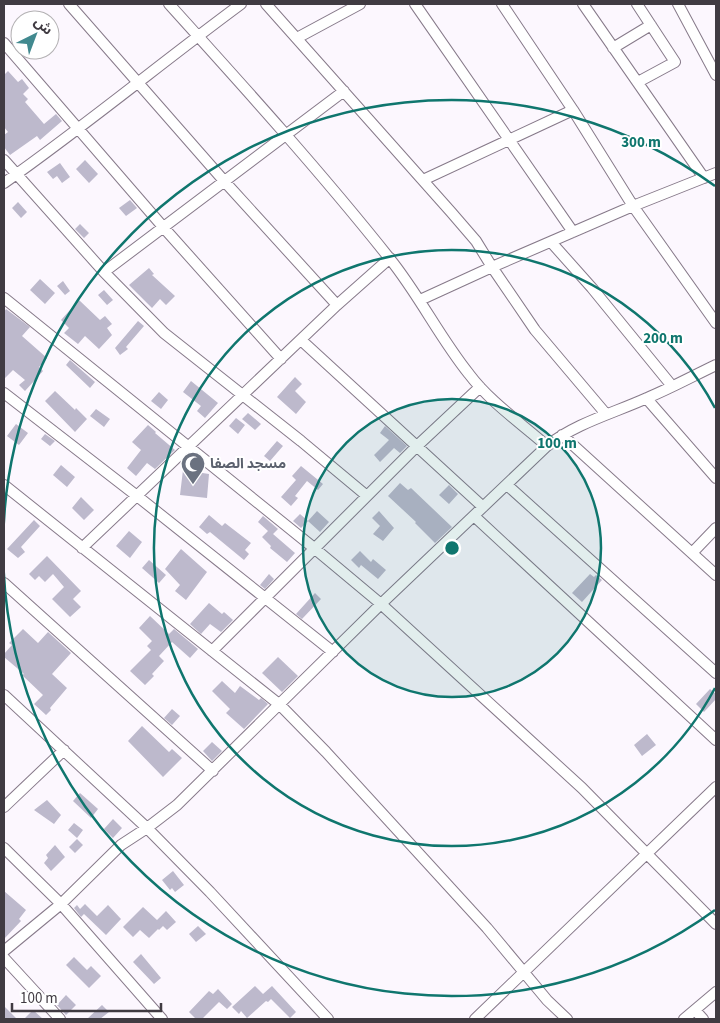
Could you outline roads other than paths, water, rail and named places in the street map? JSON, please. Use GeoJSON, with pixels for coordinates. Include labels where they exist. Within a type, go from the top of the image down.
{"type":"FeatureCollection","features":[{"type":"Feature","properties":{"kind":"street"},"geometry":{"type":"LineString","coordinates":[[69,4],[225,182],[337,305]]}},
{"type":"Feature","properties":{"kind":"street"},"geometry":{"type":"LineString","coordinates":[[169,4],[286,134],[390,258],[420,300],[442,337],[480,387],[547,446]]}},
{"type":"Feature","properties":{"kind":"street"},"geometry":{"type":"LineString","coordinates":[[4,183],[241,4]]}},
{"type":"Feature","properties":{"kind":"street"},"geometry":{"type":"LineString","coordinates":[[266,4],[476,241],[535,330],[606,414]]}},
{"type":"Feature","properties":{"kind":"street"},"geometry":{"type":"LineString","coordinates":[[297,38],[360,4]]}},
{"type":"Feature","properties":{"kind":"street"},"geometry":{"type":"LineString","coordinates":[[415,4],[573,232]]}},
{"type":"Feature","properties":{"kind":"street"},"geometry":{"type":"LineString","coordinates":[[502,4],[573,110],[633,206],[716,323]]}},
{"type":"Feature","properties":{"kind":"street"},"geometry":{"type":"LineString","coordinates":[[583,4],[704,178]]}},
{"type":"Feature","properties":{"kind":"street"},"geometry":{"type":"LineString","coordinates":[[637,4],[675,62],[638,82]]}},
{"type":"Feature","properties":{"kind":"street"},"geometry":{"type":"LineString","coordinates":[[678,4],[716,73]]}},
{"type":"Feature","properties":{"kind":"street"},"geometry":{"type":"LineString","coordinates":[[614,48],[651,25]]}},
{"type":"Feature","properties":{"kind":"street"},"geometry":{"type":"LineString","coordinates":[[4,43],[164,228],[281,359]]}},
{"type":"Feature","properties":{"kind":"street"},"geometry":{"type":"LineString","coordinates":[[104,272],[344,91]]}},
{"type":"Feature","properties":{"kind":"street"},"geometry":{"type":"LineString","coordinates":[[423,180],[573,110]]}},
{"type":"Feature","properties":{"kind":"street"},"geometry":{"type":"LineString","coordinates":[[4,160],[104,272],[164,333],[301,441],[366,496]]}},
{"type":"Feature","properties":{"kind":"street"},"geometry":{"type":"LineString","coordinates":[[420,300],[633,206],[716,173]]}},
{"type":"Feature","properties":{"kind":"street"},"geometry":{"type":"LineString","coordinates":[[551,242],[616,316],[672,386]]}},
{"type":"Feature","properties":{"kind":"street"},"geometry":{"type":"LineString","coordinates":[[82,548],[337,305],[390,258]]}},
{"type":"Feature","properties":{"kind":"street"},"geometry":{"type":"LineString","coordinates":[[4,298],[189,446],[381,604],[582,788],[716,924]]}},
{"type":"Feature","properties":{"kind":"street"},"geometry":{"type":"LineString","coordinates":[[301,340],[483,507]]}},
{"type":"Feature","properties":{"kind":"street"},"geometry":{"type":"LineString","coordinates":[[4,951],[61,904],[121,845],[147,828],[176,805],[213,771],[381,604],[547,446],[562,435],[606,414],[646,399],[716,365]]}},
{"type":"Feature","properties":{"kind":"street"},"geometry":{"type":"LineString","coordinates":[[212,651],[366,496],[480,387]]}},
{"type":"Feature","properties":{"kind":"street"},"geometry":{"type":"LineString","coordinates":[[4,393],[333,652]]}},
{"type":"Feature","properties":{"kind":"street"},"geometry":{"type":"LineString","coordinates":[[646,399],[714,471]]}},
{"type":"Feature","properties":{"kind":"street"},"geometry":{"type":"LineString","coordinates":[[562,435],[716,575]]}},
{"type":"Feature","properties":{"kind":"street"},"geometry":{"type":"LineString","coordinates":[[4,485],[280,705],[487,928],[547,1000],[567,1019]]}},
{"type":"Feature","properties":{"kind":"street"},"geometry":{"type":"LineString","coordinates":[[507,485],[716,673]]}},
{"type":"Feature","properties":{"kind":"street"},"geometry":{"type":"LineString","coordinates":[[474,516],[716,740]]}},
{"type":"Feature","properties":{"kind":"street"},"geometry":{"type":"LineString","coordinates":[[692,553],[716,528]]}},
{"type":"Feature","properties":{"kind":"street"},"geometry":{"type":"LineString","coordinates":[[4,583],[213,771]]}},
{"type":"Feature","properties":{"kind":"street"},"geometry":{"type":"LineString","coordinates":[[4,695],[147,828],[210,892],[328,1019]]}},
{"type":"Feature","properties":{"kind":"street"},"geometry":{"type":"LineString","coordinates":[[4,807],[64,750]]}},
{"type":"Feature","properties":{"kind":"street"},"geometry":{"type":"LineString","coordinates":[[475,1019],[716,787]]}},
{"type":"Feature","properties":{"kind":"street"},"geometry":{"type":"LineString","coordinates":[[4,848],[61,904],[162,1019]]}},
{"type":"Feature","properties":{"kind":"street"},"geometry":{"type":"LineString","coordinates":[[4,958],[60,1019]]}},
{"type":"Feature","properties":{"kind":"street"},"geometry":{"type":"LineString","coordinates":[[684,1019],[716,992]]}},
{"type":"Feature","properties":{"kind":"street"},"geometry":{"type":"LineString","coordinates":[[695,1010],[703,1019]]}},
{"type":"Feature","properties":{"kind":"place","name":"مسجد الصفا"},"geometry":{"type":"Point","coordinates":[193,485]}}]}
